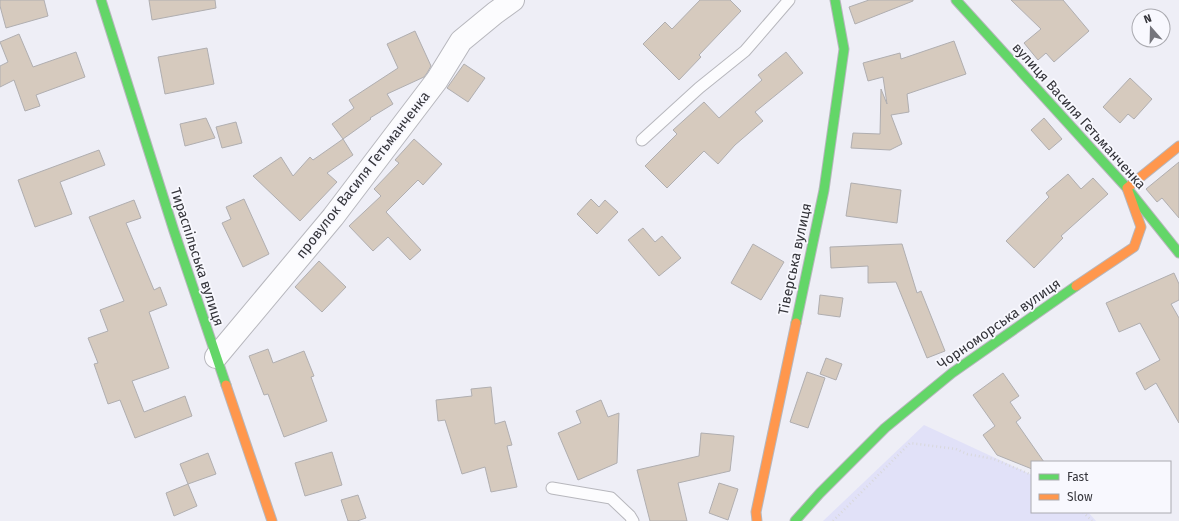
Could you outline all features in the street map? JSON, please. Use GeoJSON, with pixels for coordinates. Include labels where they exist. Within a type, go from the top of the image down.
{"type":"FeatureCollection","features":[{"type":"Feature","properties":{"kind":"street","name":"Тираспільська вулиця"},"geometry":{"type":"LineString","coordinates":[[101,0],[147,149],[272,521]]}},
{"type":"Feature","properties":{"kind":"street","name":"провулок Василя Гетьманченка"},"geometry":{"type":"LineString","coordinates":[[216,357],[333,217],[437,80],[461,41],[513,0]]}},
{"type":"Feature","properties":{"kind":"street","name":"Тіверська вулиця"},"geometry":{"type":"LineString","coordinates":[[757,521],[756,512],[824,190],[844,50],[835,0]]}},
{"type":"Feature","properties":{"kind":"street","name":"вулиця Василя Гетьманченка"},"geometry":{"type":"LineString","coordinates":[[956,0],[1127,188],[1179,253]]}},
{"type":"Feature","properties":{"kind":"street"},"geometry":{"type":"LineString","coordinates":[[1127,188],[1179,146]]}},
{"type":"Feature","properties":{"kind":"street","name":"Чорноморська вулиця"},"geometry":{"type":"LineString","coordinates":[[795,521],[820,493],[885,428],[952,373],[1029,318],[1134,247],[1141,227],[1127,188]]}},
{"type":"Feature","properties":{"kind":"lane"},"geometry":{"type":"LineString","coordinates":[[642,140],[699,88],[745,51],[789,0]]}},
{"type":"Feature","properties":{"kind":"lane"},"geometry":{"type":"LineString","coordinates":[[552,488],[612,498],[633,521]]}},
{"type":"Feature","properties":{"kind":"path"},"geometry":{"type":"LineString","coordinates":[[833,521],[910,443],[956,449],[968,454],[994,459],[1031,475]]}},
{"type":"Feature","properties":{"kind":"path"},"geometry":{"type":"LineString","coordinates":[[1084,513],[1092,521]]}},
{"type":"Feature","properties":{"kind":"shaded area"},"geometry":{"type":"Polygon","coordinates":[[[924,425],[1031,475],[1031,513],[1089,513],[1096,521],[823,521],[924,425]]]}},
{"type":"Feature","properties":{"kind":"building"},"geometry":{"type":"Polygon","coordinates":[[[0,0],[44,0],[48,16],[6,28],[0,6],[0,0]]]}},
{"type":"Feature","properties":{"kind":"building"},"geometry":{"type":"Polygon","coordinates":[[[149,0],[215,0],[216,8],[152,20],[149,0]]]}},
{"type":"Feature","properties":{"kind":"building"},"geometry":{"type":"Polygon","coordinates":[[[700,0],[730,0],[741,11],[699,55],[701,57],[679,80],[643,44],[665,22],[672,29],[700,0]]]}},
{"type":"Feature","properties":{"kind":"building"},"geometry":{"type":"Polygon","coordinates":[[[869,0],[913,1],[855,24],[849,7],[869,0]]]}},
{"type":"Feature","properties":{"kind":"building"},"geometry":{"type":"Polygon","coordinates":[[[1011,0],[1063,0],[1089,31],[1054,62],[1046,53],[1038,60],[1024,43],[1041,29],[1011,0]]]}},
{"type":"Feature","properties":{"kind":"building"},"geometry":{"type":"Polygon","coordinates":[[[415,31],[431,66],[427,73],[424,77],[387,94],[393,104],[370,118],[371,119],[343,139],[332,124],[354,108],[349,100],[398,68],[387,44],[415,31]]]}},
{"type":"Feature","properties":{"kind":"building"},"geometry":{"type":"Polygon","coordinates":[[[19,34],[33,67],[76,52],[85,77],[36,95],[40,106],[25,111],[14,80],[0,87],[0,66],[8,62],[0,42],[19,34]]]}},
{"type":"Feature","properties":{"kind":"building"},"geometry":{"type":"Polygon","coordinates":[[[954,41],[966,74],[907,94],[909,112],[891,115],[902,144],[890,150],[851,148],[853,133],[880,134],[881,89],[887,104],[883,77],[868,81],[863,63],[900,53],[901,59],[954,41]]]}},
{"type":"Feature","properties":{"kind":"building"},"geometry":{"type":"Polygon","coordinates":[[[207,48],[214,84],[165,94],[158,57],[207,48]]]}},
{"type":"Feature","properties":{"kind":"building"},"geometry":{"type":"Polygon","coordinates":[[[786,52],[803,73],[755,112],[763,121],[735,145],[718,164],[704,151],[667,188],[645,166],[677,134],[673,130],[704,102],[719,118],[762,80],[758,75],[786,52]]]}},
{"type":"Feature","properties":{"kind":"building"},"geometry":{"type":"Polygon","coordinates":[[[464,64],[485,78],[468,102],[447,88],[464,64]]]}},
{"type":"Feature","properties":{"kind":"building"},"geometry":{"type":"Polygon","coordinates":[[[1130,78],[1152,99],[1134,119],[1128,114],[1120,123],[1103,107],[1130,78]]]}},
{"type":"Feature","properties":{"kind":"building"},"geometry":{"type":"Polygon","coordinates":[[[206,118],[215,138],[185,146],[180,124],[206,118]]]}},
{"type":"Feature","properties":{"kind":"building"},"geometry":{"type":"Polygon","coordinates":[[[1044,118],[1062,139],[1049,150],[1031,130],[1044,118]]]}},
{"type":"Feature","properties":{"kind":"building"},"geometry":{"type":"Polygon","coordinates":[[[236,122],[242,143],[222,148],[216,127],[236,122]]]}},
{"type":"Feature","properties":{"kind":"building"},"geometry":{"type":"Polygon","coordinates":[[[343,139],[353,155],[327,173],[337,182],[300,221],[253,176],[281,157],[293,176],[310,157],[313,160],[343,139]]]}},
{"type":"Feature","properties":{"kind":"building"},"geometry":{"type":"Polygon","coordinates":[[[414,139],[442,164],[423,185],[418,180],[386,212],[421,250],[410,260],[388,237],[373,251],[349,226],[381,196],[374,189],[399,163],[395,160],[414,139]]]}},
{"type":"Feature","properties":{"kind":"building"},"geometry":{"type":"Polygon","coordinates":[[[99,150],[105,165],[60,182],[72,214],[35,227],[18,180],[99,150]]]}},
{"type":"Feature","properties":{"kind":"building"},"geometry":{"type":"Polygon","coordinates":[[[1179,162],[1179,218],[1162,198],[1157,202],[1146,189],[1179,162]]]}},
{"type":"Feature","properties":{"kind":"building"},"geometry":{"type":"Polygon","coordinates":[[[1068,174],[1081,189],[1093,178],[1108,194],[1061,236],[1063,238],[1034,268],[1006,241],[1049,197],[1046,193],[1068,174]]]}},
{"type":"Feature","properties":{"kind":"building"},"geometry":{"type":"Polygon","coordinates":[[[851,183],[901,190],[897,223],[846,216],[851,183]]]}},
{"type":"Feature","properties":{"kind":"building"},"geometry":{"type":"Polygon","coordinates":[[[244,199],[269,254],[243,267],[222,223],[231,219],[226,207],[244,199]]]}},
{"type":"Feature","properties":{"kind":"building"},"geometry":{"type":"Polygon","coordinates":[[[591,199],[599,207],[605,200],[618,212],[597,234],[577,214],[591,199]]]}},
{"type":"Feature","properties":{"kind":"building"},"geometry":{"type":"Polygon","coordinates":[[[134,200],[141,218],[126,223],[154,290],[160,287],[167,305],[149,312],[169,368],[132,381],[144,412],[185,396],[192,416],[135,438],[120,400],[108,404],[94,364],[98,363],[88,338],[108,331],[100,310],[124,301],[89,217],[134,200]]]}},
{"type":"Feature","properties":{"kind":"building"},"geometry":{"type":"Polygon","coordinates":[[[643,228],[655,242],[662,236],[681,258],[659,276],[628,240],[643,228]]]}},
{"type":"Feature","properties":{"kind":"building"},"geometry":{"type":"Polygon","coordinates":[[[753,244],[784,262],[761,300],[731,283],[753,244]]]}},
{"type":"Feature","properties":{"kind":"building"},"geometry":{"type":"Polygon","coordinates":[[[902,244],[917,293],[921,291],[945,351],[927,358],[896,282],[868,283],[868,266],[831,268],[830,247],[902,244]]]}},
{"type":"Feature","properties":{"kind":"building"},"geometry":{"type":"Polygon","coordinates":[[[319,261],[346,287],[322,312],[295,287],[319,261]]]}},
{"type":"Feature","properties":{"kind":"building"},"geometry":{"type":"Polygon","coordinates":[[[1174,273],[1179,284],[1179,300],[1171,304],[1179,318],[1179,423],[1156,383],[1145,390],[1136,373],[1160,360],[1140,323],[1119,332],[1106,303],[1174,273]]]}},
{"type":"Feature","properties":{"kind":"building"},"geometry":{"type":"Polygon","coordinates":[[[820,295],[843,298],[840,317],[818,314],[820,295]]]}},
{"type":"Feature","properties":{"kind":"building"},"geometry":{"type":"Polygon","coordinates":[[[268,349],[273,363],[304,351],[314,376],[311,377],[327,421],[284,437],[268,394],[264,395],[249,356],[268,349]]]}},
{"type":"Feature","properties":{"kind":"building"},"geometry":{"type":"Polygon","coordinates":[[[826,358],[842,364],[836,380],[820,374],[826,358]]]}},
{"type":"Feature","properties":{"kind":"building"},"geometry":{"type":"Polygon","coordinates":[[[807,372],[825,378],[808,428],[790,422],[807,372]]]}},
{"type":"Feature","properties":{"kind":"building"},"geometry":{"type":"Polygon","coordinates":[[[1003,373],[1019,396],[1010,402],[1021,418],[1016,422],[1043,461],[1031,461],[1031,469],[997,455],[983,435],[995,426],[973,395],[1003,373]]]}},
{"type":"Feature","properties":{"kind":"building"},"geometry":{"type":"Polygon","coordinates":[[[491,387],[495,424],[505,421],[512,445],[507,446],[517,487],[491,492],[485,467],[462,474],[445,420],[438,421],[436,400],[472,396],[471,389],[491,387]]]}},
{"type":"Feature","properties":{"kind":"building"},"geometry":{"type":"Polygon","coordinates":[[[601,400],[608,417],[619,413],[617,463],[578,480],[558,433],[581,423],[576,411],[601,400]]]}},
{"type":"Feature","properties":{"kind":"building"},"geometry":{"type":"Polygon","coordinates":[[[701,433],[734,436],[730,471],[678,483],[687,521],[650,521],[637,470],[699,456],[701,433]]]}},
{"type":"Feature","properties":{"kind":"building"},"geometry":{"type":"Polygon","coordinates":[[[332,452],[342,485],[305,496],[295,463],[332,452]]]}},
{"type":"Feature","properties":{"kind":"building"},"geometry":{"type":"Polygon","coordinates":[[[208,453],[216,474],[188,484],[180,464],[208,453]]]}},
{"type":"Feature","properties":{"kind":"building"},"geometry":{"type":"Polygon","coordinates":[[[719,483],[738,489],[728,520],[709,513],[719,483]]]}},
{"type":"Feature","properties":{"kind":"building"},"geometry":{"type":"Polygon","coordinates":[[[188,484],[197,506],[174,516],[166,493],[188,484]]]}},
{"type":"Feature","properties":{"kind":"building"},"geometry":{"type":"Polygon","coordinates":[[[358,495],[366,518],[357,521],[348,521],[341,500],[358,495]]]}},
{"type":"Feature","properties":{"kind":"traffic: fast"},"geometry":{"type":"LineString","coordinates":[[101,0],[174,231],[226,385]]}},
{"type":"Feature","properties":{"kind":"traffic: fast"},"geometry":{"type":"LineString","coordinates":[[796,323],[824,190],[844,49],[835,0]]}},
{"type":"Feature","properties":{"kind":"traffic: fast"},"geometry":{"type":"LineString","coordinates":[[956,0],[1127,188],[1179,253]]}},
{"type":"Feature","properties":{"kind":"traffic: fast"},"geometry":{"type":"LineString","coordinates":[[795,521],[820,493],[885,428],[952,373],[1076,286]]}},
{"type":"Feature","properties":{"kind":"traffic: slow"},"geometry":{"type":"LineString","coordinates":[[1076,286],[1134,247],[1141,227],[1127,188],[1179,146]]}},
{"type":"Feature","properties":{"kind":"traffic: slow"},"geometry":{"type":"LineString","coordinates":[[757,521],[756,512],[796,323]]}},
{"type":"Feature","properties":{"kind":"traffic: slow"},"geometry":{"type":"LineString","coordinates":[[226,385],[272,521]]}}]}
